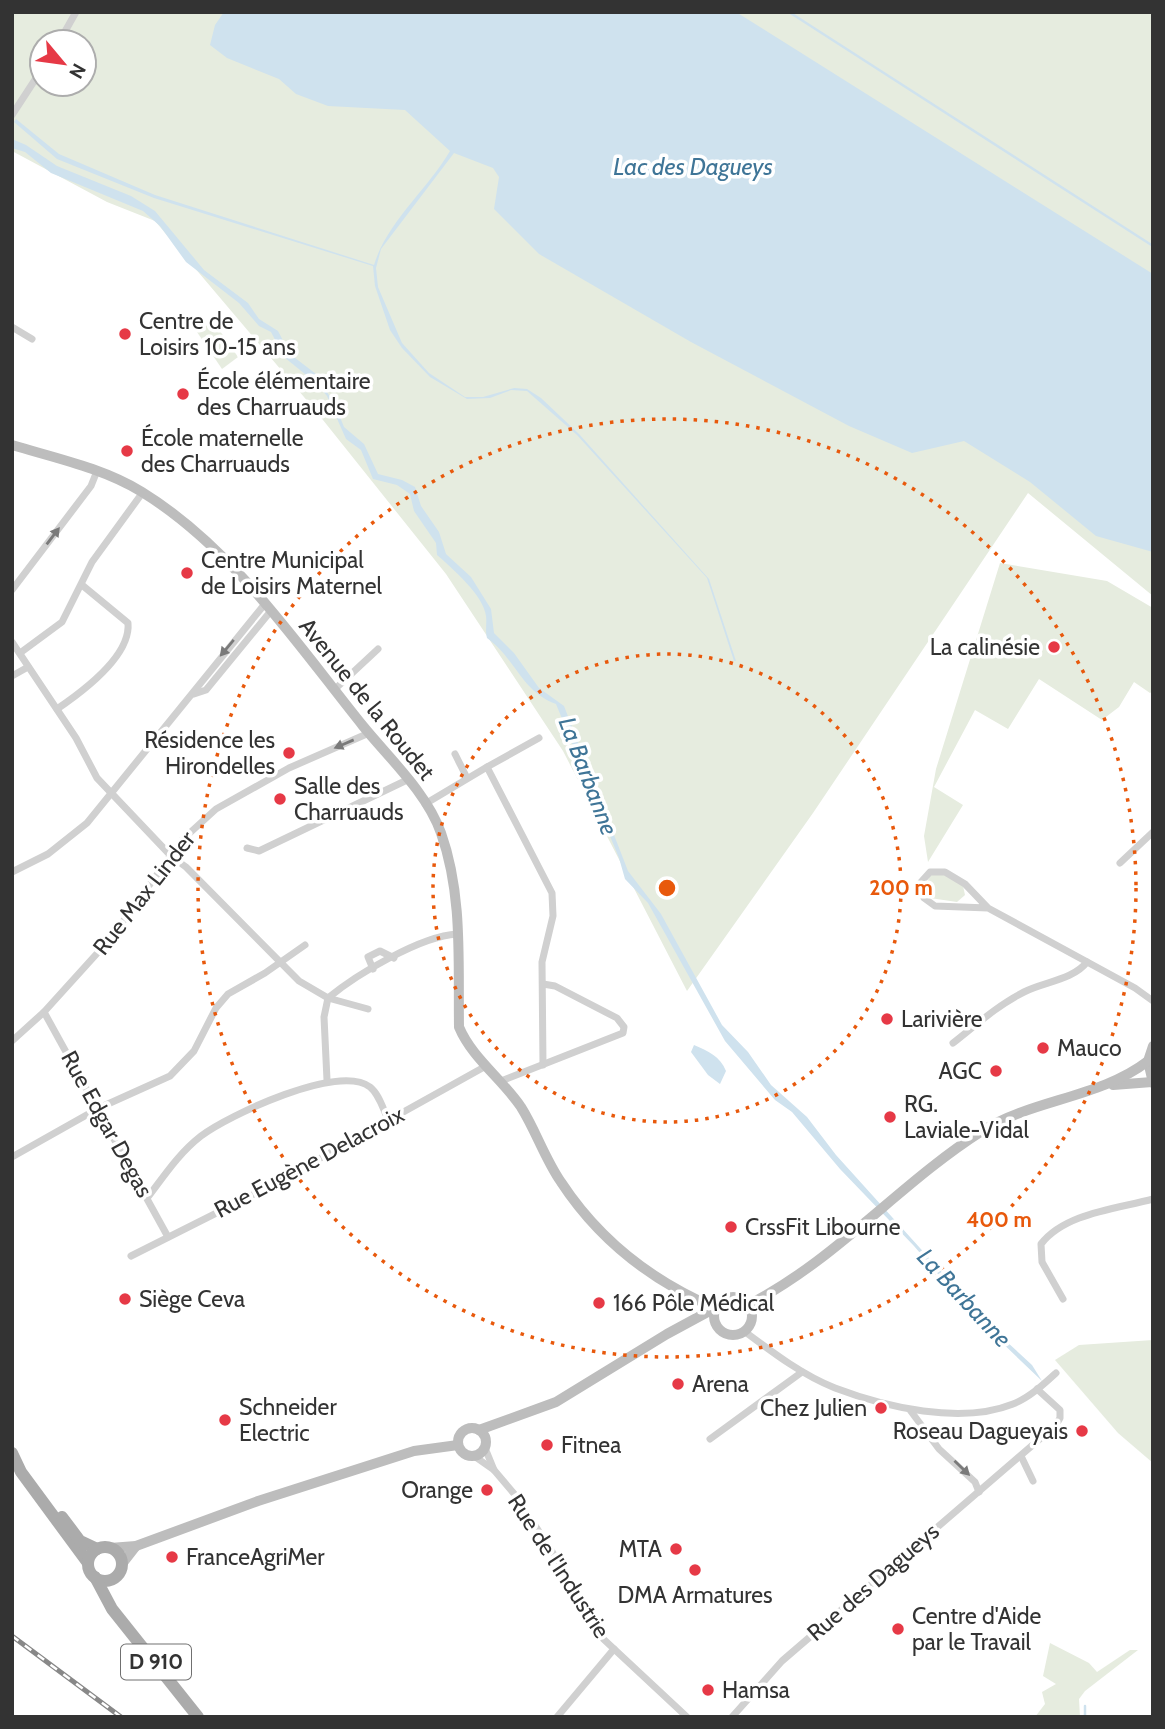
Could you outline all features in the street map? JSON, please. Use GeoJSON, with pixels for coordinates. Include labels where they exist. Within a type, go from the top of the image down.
{"type":"FeatureCollection","features":[{"type":"Feature","properties":{"kind":"main road","name":"Avenue de la Roudet"},"geometry":{"type":"LineString","coordinates":[[12,445],[97,471],[143,492],[194,530],[267,609],[334,690],[425,803],[440,830],[452,870],[457,934],[459,1027],[466,1044],[501,1081],[521,1108],[559,1180],[587,1220],[637,1265],[697,1301],[715,1308]]}},
{"type":"Feature","properties":{"kind":"main road"},"geometry":{"type":"LineString","coordinates":[[1097,1087],[1152,1082],[1148,1062],[1153,1046]]}},
{"type":"Feature","properties":{"kind":"main road"},"geometry":{"type":"LineString","coordinates":[[748,1305],[827,1255],[900,1191],[985,1129],[1020,1112],[1130,1074],[1148,1062]]}},
{"type":"Feature","properties":{"kind":"main road"},"geometry":{"type":"LineString","coordinates":[[458,1445],[464,1431],[479,1430],[556,1402],[667,1334],[715,1308],[723,1300],[734,1297],[748,1305],[751,1318],[744,1331],[726,1334],[716,1323],[697,1318]]}},
{"type":"Feature","properties":{"kind":"main road"},"geometry":{"type":"LineString","coordinates":[[697,1301],[697,1318]]}},
{"type":"Feature","properties":{"kind":"main road"},"geometry":{"type":"LineString","coordinates":[[715,1308],[716,1323]]}},
{"type":"Feature","properties":{"kind":"main road"},"geometry":{"type":"LineString","coordinates":[[458,1445],[464,1454],[474,1456],[509,1420]]}},
{"type":"Feature","properties":{"kind":"main road"},"geometry":{"type":"LineString","coordinates":[[479,1430],[485,1445]]}},
{"type":"Feature","properties":{"kind":"main road"},"geometry":{"type":"LineString","coordinates":[[88,1563],[104,1548],[136,1546],[256,1501],[433,1447],[458,1445]]}},
{"type":"Feature","properties":{"kind":"main road"},"geometry":{"type":"LineString","coordinates":[[12,1452],[27,1467],[80,1541],[119,1554],[122,1564]]}},
{"type":"Feature","properties":{"kind":"main road"},"geometry":{"type":"LineString","coordinates":[[12,1452],[22,1472],[88,1563],[95,1577],[105,1581],[115,1577]]}},
{"type":"Feature","properties":{"kind":"main road"},"geometry":{"type":"LineString","coordinates":[[112,1609],[115,1577],[136,1546]]}},
{"type":"Feature","properties":{"kind":"main road","name":"D 910"},"geometry":{"type":"LineString","coordinates":[[95,1577],[112,1609],[198,1717]]}},
{"type":"Feature","properties":{"kind":"street"},"geometry":{"type":"LineString","coordinates":[[67,28],[76,12]]}},
{"type":"Feature","properties":{"kind":"street"},"geometry":{"type":"LineString","coordinates":[[12,115],[28,90]]}},
{"type":"Feature","properties":{"kind":"street"},"geometry":{"type":"LineString","coordinates":[[12,327],[32,339]]}},
{"type":"Feature","properties":{"kind":"street"},"geometry":{"type":"LineString","coordinates":[[12,590],[91,486],[97,471]]}},
{"type":"Feature","properties":{"kind":"street"},"geometry":{"type":"LineString","coordinates":[[20,653],[62,622],[92,562],[143,492]]}},
{"type":"Feature","properties":{"kind":"street"},"geometry":{"type":"LineString","coordinates":[[57,709],[93,682],[121,650],[129,635],[128,623],[82,585]]}},
{"type":"Feature","properties":{"kind":"street"},"geometry":{"type":"LineString","coordinates":[[12,872],[71,839],[194,694],[206,690],[267,609]]}},
{"type":"Feature","properties":{"kind":"street"},"geometry":{"type":"LineString","coordinates":[[12,642],[57,709],[97,778],[172,857],[186,867],[279,964],[299,981],[328,998],[368,1009]]}},
{"type":"Feature","properties":{"kind":"street"},"geometry":{"type":"LineString","coordinates":[[334,690],[378,649]]}},
{"type":"Feature","properties":{"kind":"street"},"geometry":{"type":"LineString","coordinates":[[12,676],[28,667]]}},
{"type":"Feature","properties":{"kind":"street","name":"Rue Max Linder"},"geometry":{"type":"LineString","coordinates":[[12,1041],[44,1012],[111,938],[193,828],[216,808],[289,768],[369,733]]}},
{"type":"Feature","properties":{"kind":"street"},"geometry":{"type":"LineString","coordinates":[[425,803],[539,738]]}},
{"type":"Feature","properties":{"kind":"street"},"geometry":{"type":"LineString","coordinates":[[455,754],[467,778]]}},
{"type":"Feature","properties":{"kind":"street"},"geometry":{"type":"LineString","coordinates":[[487,767],[552,893],[553,916],[542,962],[543,1065]]}},
{"type":"Feature","properties":{"kind":"street"},"geometry":{"type":"LineString","coordinates":[[247,848],[259,851],[407,780]]}},
{"type":"Feature","properties":{"kind":"street"},"geometry":{"type":"LineString","coordinates":[[1120,863],[1153,832]]}},
{"type":"Feature","properties":{"kind":"street"},"geometry":{"type":"LineString","coordinates":[[988,908],[935,906],[924,898],[921,888],[924,878],[930,872],[939,870],[972,890],[988,908],[1153,1001]]}},
{"type":"Feature","properties":{"kind":"street"},"geometry":{"type":"LineString","coordinates":[[958,906],[972,890]]}},
{"type":"Feature","properties":{"kind":"street"},"geometry":{"type":"LineString","coordinates":[[327,1080],[324,1017],[328,998],[373,969],[439,935],[457,934]]}},
{"type":"Feature","properties":{"kind":"street"},"geometry":{"type":"LineString","coordinates":[[12,1157],[99,1108],[170,1076],[194,1051],[216,1008],[228,994],[305,945]]}},
{"type":"Feature","properties":{"kind":"street"},"geometry":{"type":"LineString","coordinates":[[373,969],[368,957],[380,951],[394,958]]}},
{"type":"Feature","properties":{"kind":"street"},"geometry":{"type":"LineString","coordinates":[[953,1043],[1006,1002],[1026,991],[1078,971],[1087,962]]}},
{"type":"Feature","properties":{"kind":"street"},"geometry":{"type":"LineString","coordinates":[[501,1081],[620,1036],[624,1027],[622,1022],[607,1013],[555,986],[542,985]]}},
{"type":"Feature","properties":{"kind":"street","name":"Rue Edgar Degas"},"geometry":{"type":"LineString","coordinates":[[44,1012],[169,1237]]}},
{"type":"Feature","properties":{"kind":"street","name":"Rue Eugène Delacroix"},"geometry":{"type":"LineString","coordinates":[[131,1256],[274,1184],[486,1066]]}},
{"type":"Feature","properties":{"kind":"street"},"geometry":{"type":"LineString","coordinates":[[148,1197],[179,1156],[220,1123],[247,1109],[327,1080],[355,1081],[371,1088],[388,1119]]}},
{"type":"Feature","properties":{"kind":"street"},"geometry":{"type":"LineString","coordinates":[[1063,1299],[1042,1262],[1041,1244],[1051,1232],[1065,1223],[1153,1199]]}},
{"type":"Feature","properties":{"kind":"street"},"geometry":{"type":"LineString","coordinates":[[744,1331],[802,1371],[835,1388],[910,1410],[978,1413],[1016,1404],[1056,1373]]}},
{"type":"Feature","properties":{"kind":"street"},"geometry":{"type":"LineString","coordinates":[[710,1439],[802,1371]]}},
{"type":"Feature","properties":{"kind":"street","name":"Rue des Dagueys"},"geometry":{"type":"LineString","coordinates":[[732,1717],[782,1661],[1021,1456],[1060,1418],[1060,1410],[1037,1389]]}},
{"type":"Feature","properties":{"kind":"street"},"geometry":{"type":"LineString","coordinates":[[910,1410],[939,1449],[975,1482],[979,1492]]}},
{"type":"Feature","properties":{"kind":"street","name":"Rue de l'Industrie"},"geometry":{"type":"LineString","coordinates":[[485,1445],[495,1470],[516,1496],[558,1561],[598,1634],[687,1717]]}},
{"type":"Feature","properties":{"kind":"street","name":"Rue de l'Industrie"},"geometry":{"type":"LineString","coordinates":[[474,1456],[495,1470]]}},
{"type":"Feature","properties":{"kind":"street"},"geometry":{"type":"LineString","coordinates":[[1021,1456],[1033,1481]]}},
{"type":"Feature","properties":{"kind":"street"},"geometry":{"type":"LineString","coordinates":[[557,1717],[614,1649]]}},
{"type":"Feature","properties":{"kind":"shaded area"},"geometry":{"type":"Polygon","coordinates":[[[12,12],[1153,12],[1153,596],[1028,493],[813,813],[687,991],[563,751],[446,574],[315,410],[155,221],[107,202],[12,151],[12,12]]]}},
{"type":"Feature","properties":{"kind":"shaded area"},"geometry":{"type":"Polygon","coordinates":[[[213,321],[238,357],[222,369],[197,332],[213,321]]]}},
{"type":"Feature","properties":{"kind":"shaded area","name":"La calinésie"},"geometry":{"type":"Polygon","coordinates":[[[1000,563],[1107,581],[1153,608],[1153,691],[1150,693],[1134,682],[1119,707],[1102,720],[1039,679],[1008,729],[975,710],[934,787],[963,805],[928,862],[924,836],[936,769],[1000,563]]]}},
{"type":"Feature","properties":{"kind":"shaded area"},"geometry":{"type":"Polygon","coordinates":[[[931,874],[943,874],[963,886],[965,895],[957,902],[930,898],[925,886],[931,874]]]}},
{"type":"Feature","properties":{"kind":"shaded area"},"geometry":{"type":"Polygon","coordinates":[[[1153,1340],[1153,1463],[1118,1433],[1055,1360],[1079,1345],[1153,1340]]]}},
{"type":"Feature","properties":{"kind":"shaded area"},"geometry":{"type":"Polygon","coordinates":[[[1050,1643],[1089,1663],[1097,1672],[1130,1650],[1138,1650],[1085,1691],[1079,1699],[1080,1717],[1035,1717],[1045,1704],[1042,1692],[1056,1684],[1043,1676],[1050,1643]]]}},
{"type":"Feature","properties":{"kind":"water","name":"Lac des Dagueys"},"geometry":{"type":"Polygon","coordinates":[[[224,12],[736,12],[1153,274],[1153,552],[1096,536],[1030,482],[964,441],[912,453],[849,426],[691,342],[539,254],[494,209],[499,177],[493,168],[454,153],[381,249],[376,268],[378,287],[402,343],[429,373],[465,397],[483,397],[514,388],[527,389],[541,398],[579,434],[709,579],[734,661],[707,578],[577,435],[527,391],[511,390],[490,398],[467,399],[430,377],[402,348],[390,330],[375,286],[373,266],[154,198],[57,159],[14,122],[16,119],[59,154],[155,195],[374,265],[380,249],[388,234],[450,151],[405,110],[328,106],[296,94],[279,79],[227,58],[210,45],[215,25],[224,12]]]}},
{"type":"Feature","properties":{"kind":"water"},"geometry":{"type":"Polygon","coordinates":[[[12,139],[57,166],[131,196],[155,211],[204,270],[248,303],[259,319],[278,331],[290,354],[316,374],[335,405],[344,427],[364,444],[378,474],[402,480],[415,487],[421,506],[439,532],[446,554],[471,577],[491,609],[494,633],[514,653],[539,688],[564,706],[628,871],[661,914],[722,1025],[748,1052],[771,1085],[807,1117],[836,1155],[994,1330],[1032,1365],[1042,1381],[974,1316],[914,1246],[840,1169],[792,1112],[775,1100],[725,1041],[648,903],[625,879],[619,858],[556,704],[526,683],[505,655],[487,638],[486,616],[480,600],[437,555],[436,543],[414,511],[410,494],[397,485],[373,479],[361,450],[346,439],[327,396],[316,383],[284,357],[271,332],[259,326],[239,303],[186,262],[160,226],[143,211],[51,173],[25,152],[12,148],[12,139]]]}},
{"type":"Feature","properties":{"kind":"water"},"geometry":{"type":"Polygon","coordinates":[[[694,1045],[720,1061],[726,1071],[720,1084],[708,1075],[691,1052],[694,1045]]]}},
{"type":"Feature","properties":{"kind":"waterway"},"geometry":{"type":"LineString","coordinates":[[789,12],[1153,246]]}},
{"type":"Feature","properties":{"kind":"waterway","name":"La Barbanne"},"geometry":{"type":"LineString","coordinates":[[1085,1706],[1085,1717]]}},
{"type":"Feature","properties":{"kind":"railway"},"geometry":{"type":"LineString","coordinates":[[12,1636],[121,1717]]}},
{"type":"Feature","properties":{"kind":"place","name":"Centre de Loisirs 10-15 ans"},"geometry":{"type":"Point","coordinates":[125,334]}},
{"type":"Feature","properties":{"kind":"place","name":"École élémentaire des Charruauds"},"geometry":{"type":"Point","coordinates":[183,394]}},
{"type":"Feature","properties":{"kind":"place","name":"École maternelle des Charruauds"},"geometry":{"type":"Point","coordinates":[127,451]}},
{"type":"Feature","properties":{"kind":"place","name":"Centre Municipal de Loisirs Maternel"},"geometry":{"type":"Point","coordinates":[187,573]}},
{"type":"Feature","properties":{"kind":"place","name":"La calinésie"},"geometry":{"type":"Point","coordinates":[1054,647]}},
{"type":"Feature","properties":{"kind":"place","name":"Résidence les Hirondelles"},"geometry":{"type":"Point","coordinates":[289,753]}},
{"type":"Feature","properties":{"kind":"place","name":"Salle des Charruauds"},"geometry":{"type":"Point","coordinates":[280,799]}},
{"type":"Feature","properties":{"kind":"place","name":"Larivière"},"geometry":{"type":"Point","coordinates":[887,1019]}},
{"type":"Feature","properties":{"kind":"place","name":"Mauco"},"geometry":{"type":"Point","coordinates":[1043,1048]}},
{"type":"Feature","properties":{"kind":"place","name":"AGC"},"geometry":{"type":"Point","coordinates":[996,1071]}},
{"type":"Feature","properties":{"kind":"place","name":"RG. Laviale-Vidal"},"geometry":{"type":"Point","coordinates":[890,1117]}},
{"type":"Feature","properties":{"kind":"place","name":"CrssFit Libourne"},"geometry":{"type":"Point","coordinates":[731,1227]}},
{"type":"Feature","properties":{"kind":"place","name":"Siège Ceva"},"geometry":{"type":"Point","coordinates":[125,1299]}},
{"type":"Feature","properties":{"kind":"place","name":"166 Pôle Médical"},"geometry":{"type":"Point","coordinates":[599,1303]}},
{"type":"Feature","properties":{"kind":"place","name":"Arena"},"geometry":{"type":"Point","coordinates":[678,1384]}},
{"type":"Feature","properties":{"kind":"place","name":"Chez Julien"},"geometry":{"type":"Point","coordinates":[881,1408]}},
{"type":"Feature","properties":{"kind":"place","name":"Schneider Electric"},"geometry":{"type":"Point","coordinates":[225,1420]}},
{"type":"Feature","properties":{"kind":"place","name":"Roseau Dagueyais"},"geometry":{"type":"Point","coordinates":[1082,1431]}},
{"type":"Feature","properties":{"kind":"place","name":"Fitnea"},"geometry":{"type":"Point","coordinates":[547,1445]}},
{"type":"Feature","properties":{"kind":"place","name":"Orange"},"geometry":{"type":"Point","coordinates":[487,1490]}},
{"type":"Feature","properties":{"kind":"place","name":"MTA"},"geometry":{"type":"Point","coordinates":[676,1549]}},
{"type":"Feature","properties":{"kind":"place","name":"FranceAgriMer"},"geometry":{"type":"Point","coordinates":[172,1557]}},
{"type":"Feature","properties":{"kind":"place","name":"DMA Armatures"},"geometry":{"type":"Point","coordinates":[695,1570]}},
{"type":"Feature","properties":{"kind":"place","name":"Centre d'Aide par le Travail"},"geometry":{"type":"Point","coordinates":[898,1629]}},
{"type":"Feature","properties":{"kind":"place","name":"Hamsa"},"geometry":{"type":"Point","coordinates":[708,1690]}}]}
